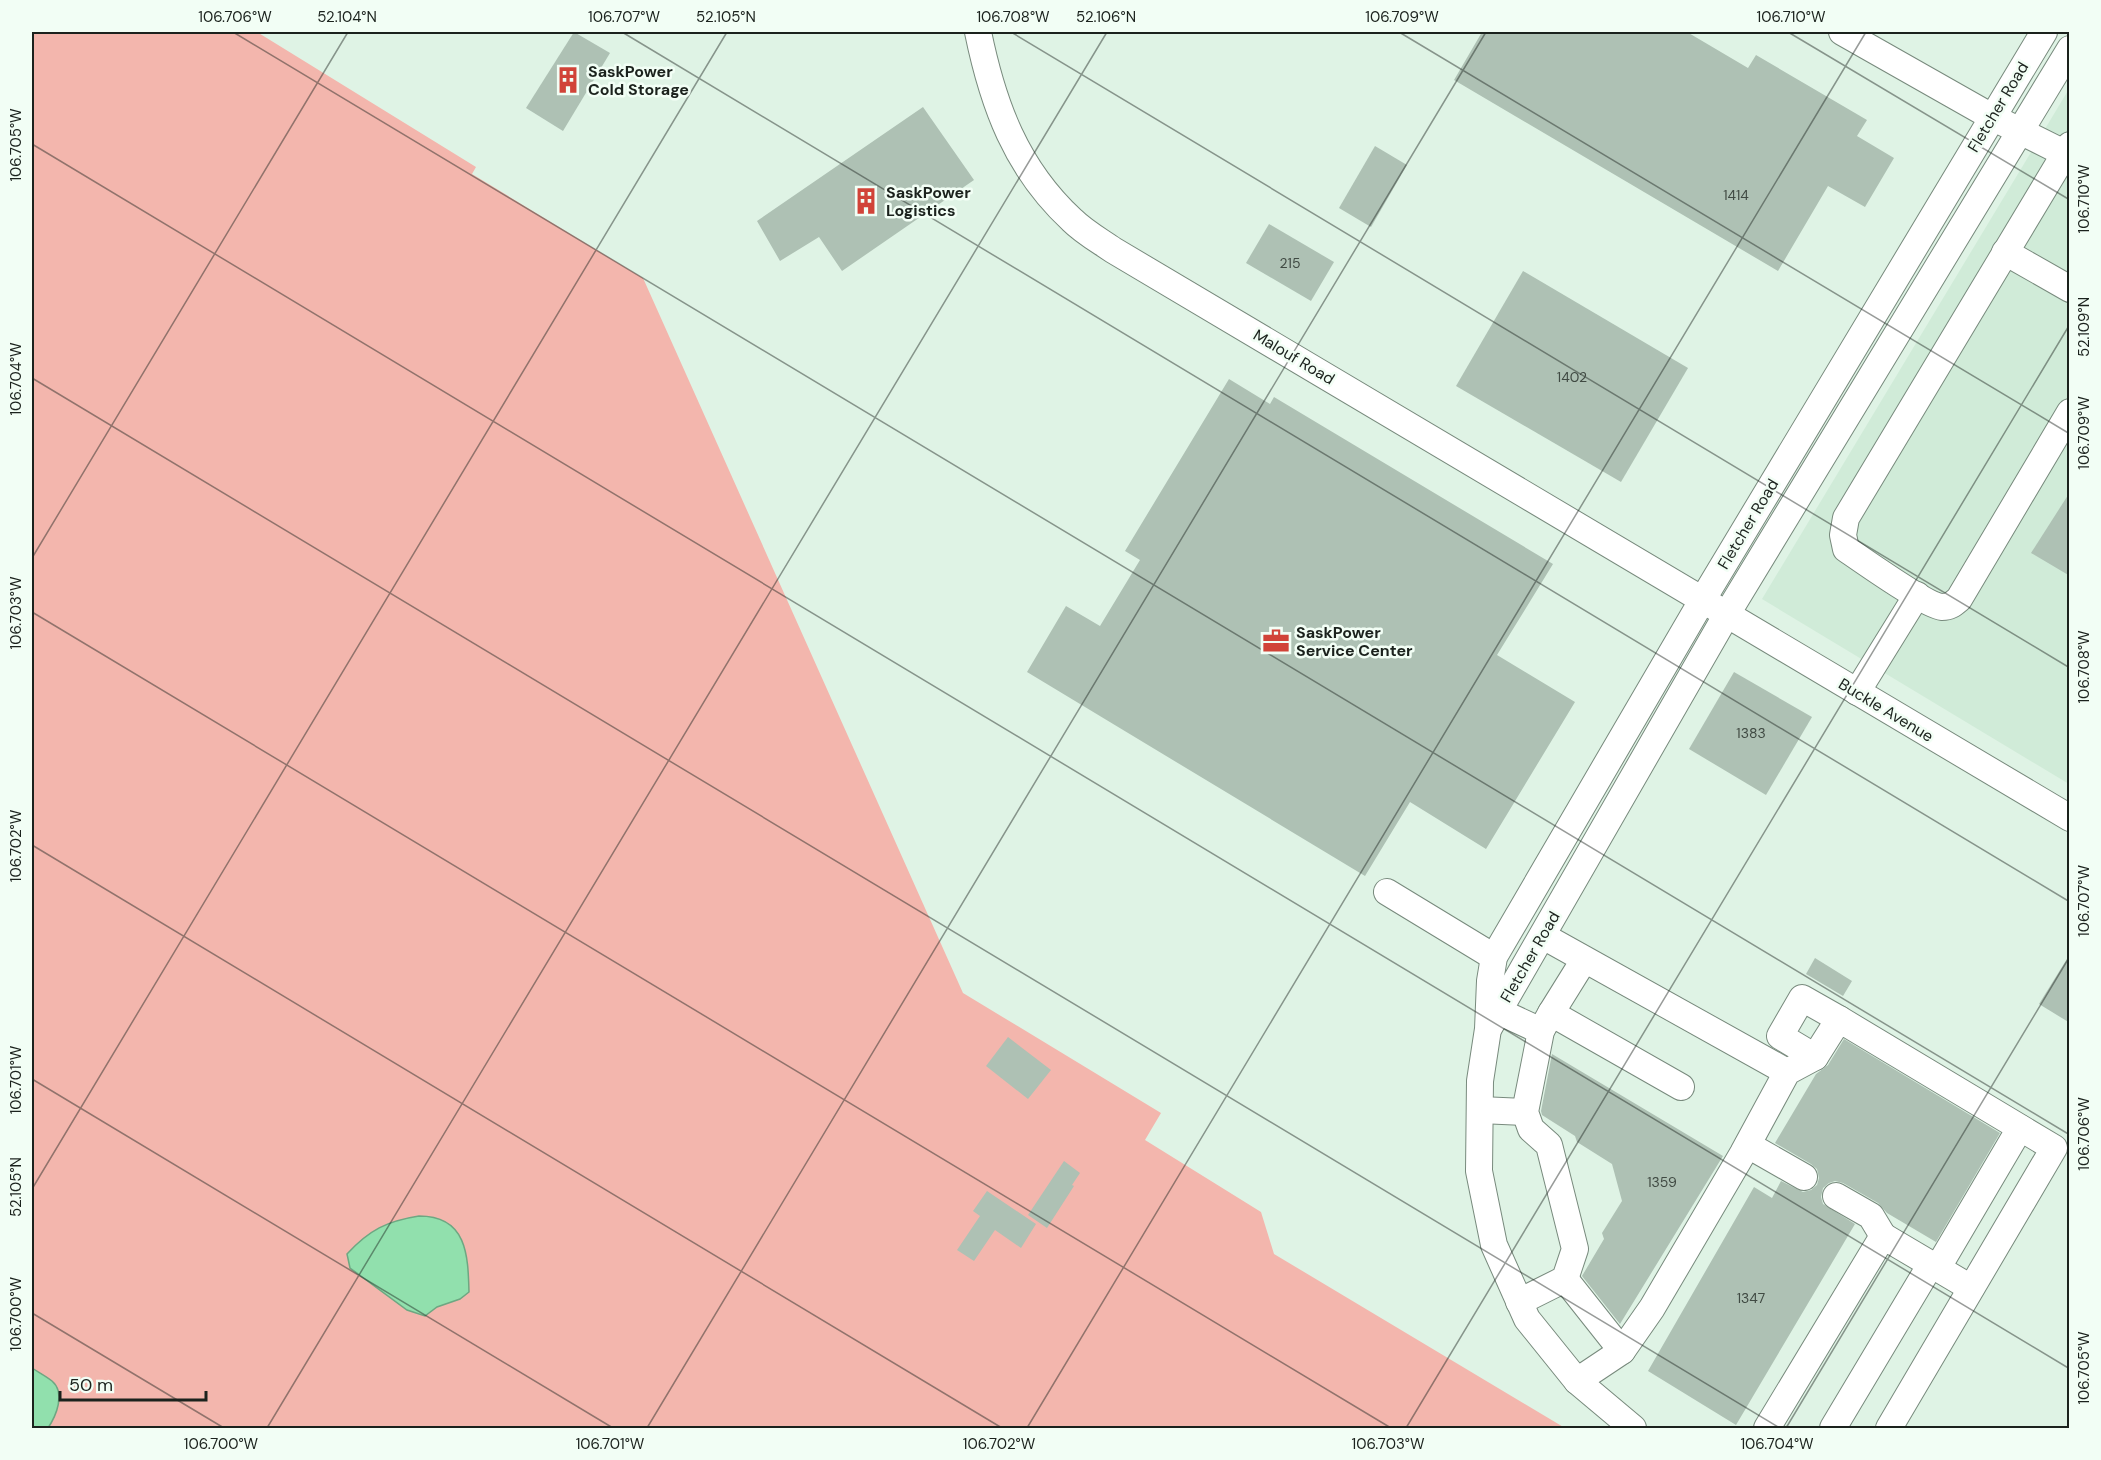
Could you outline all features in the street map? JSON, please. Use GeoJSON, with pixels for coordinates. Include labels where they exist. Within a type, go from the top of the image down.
{"type":"FeatureCollection","features":[{"type":"Feature","properties":{"kind":"street","name":"Malouf Road"},"geometry":{"type":"LineString","coordinates":[[978,32],[996,105],[1016,148],[1035,180],[1073,221],[1113,250],[1703,600]]}},
{"type":"Feature","properties":{"kind":"street"},"geometry":{"type":"LineString","coordinates":[[1842,32],[1992,117],[2067,149],[1846,518],[1843,535],[1845,549],[1917,595],[1940,607],[1950,606],[1959,599],[2070,412]]}},
{"type":"Feature","properties":{"kind":"street","name":"Fletcher Road"},"geometry":{"type":"LineString","coordinates":[[1633,1428],[1577,1381],[1527,1319],[1494,1245],[1479,1171],[1480,1081],[1493,1020],[1490,981],[1494,957],[1703,600],[2044,32]]}},
{"type":"Feature","properties":{"kind":"street","name":"Fletcher Road"},"geometry":{"type":"LineString","coordinates":[[1493,1020],[1727,614],[2070,49]]}},
{"type":"Feature","properties":{"kind":"street"},"geometry":{"type":"LineString","coordinates":[[2005,252],[2070,289]]}},
{"type":"Feature","properties":{"kind":"street"},"geometry":{"type":"LineString","coordinates":[[1857,693],[1917,595]]}},
{"type":"Feature","properties":{"kind":"street","name":"Buckle Avenue"},"geometry":{"type":"LineString","coordinates":[[1703,600],[2070,819]]}},
{"type":"Feature","properties":{"kind":"street"},"geometry":{"type":"LineString","coordinates":[[1387,892],[1494,957]]}},
{"type":"Feature","properties":{"kind":"street"},"geometry":{"type":"LineString","coordinates":[[1542,936],[1787,1072]]}},
{"type":"Feature","properties":{"kind":"street"},"geometry":{"type":"LineString","coordinates":[[1519,1302],[1565,1279],[1575,1249],[1549,1145],[1531,1129],[1525,1112],[1546,1022],[1584,960]]}},
{"type":"Feature","properties":{"kind":"street"},"geometry":{"type":"LineString","coordinates":[[1815,1057],[1780,1036],[1802,998],[2054,1148],[1889,1428]]}},
{"type":"Feature","properties":{"kind":"street"},"geometry":{"type":"LineString","coordinates":[[1577,1381],[1622,1352],[1652,1308],[1748,1145],[1787,1072],[1815,1057],[1839,1019]]}},
{"type":"Feature","properties":{"kind":"street"},"geometry":{"type":"LineString","coordinates":[[1493,1020],[1546,1022],[1681,1087]]}},
{"type":"Feature","properties":{"kind":"street"},"geometry":{"type":"LineString","coordinates":[[1480,1110],[1525,1112]]}},
{"type":"Feature","properties":{"kind":"street"},"geometry":{"type":"LineString","coordinates":[[1833,1428],[2020,1128]]}},
{"type":"Feature","properties":{"kind":"street"},"geometry":{"type":"LineString","coordinates":[[1748,1145],[1804,1177]]}},
{"type":"Feature","properties":{"kind":"street"},"geometry":{"type":"LineString","coordinates":[[1836,1196],[1871,1216],[1883,1236],[1971,1288]]}},
{"type":"Feature","properties":{"kind":"street"},"geometry":{"type":"LineString","coordinates":[[1767,1428],[1883,1236]]}},
{"type":"Feature","properties":{"kind":"street"},"geometry":{"type":"LineString","coordinates":[[1565,1279],[1622,1352]]}},
{"type":"Feature","properties":{"kind":"shaded area"},"geometry":{"type":"Polygon","coordinates":[[[32,32],[257,32],[476,167],[472,174],[643,278],[963,993],[1161,1113],[1145,1140],[1261,1212],[1274,1254],[1565,1428],[32,1428],[32,32]]]}},
{"type":"Feature","properties":{"kind":"shaded area"},"geometry":{"type":"Polygon","coordinates":[[[2069,89],[2069,784],[1762,599],[2069,89]]]}},
{"type":"Feature","properties":{"kind":"shaded area"},"geometry":{"type":"Polygon","coordinates":[[[419,1216],[435,1218],[456,1230],[462,1240],[469,1278],[469,1292],[460,1299],[437,1307],[425,1316],[407,1310],[350,1268],[347,1254],[379,1228],[419,1216]]]}},
{"type":"Feature","properties":{"kind":"shaded area"},"geometry":{"type":"Polygon","coordinates":[[[32,1368],[52,1381],[58,1392],[58,1404],[48,1428],[32,1428],[32,1368]]]}},
{"type":"Feature","properties":{"kind":"building","name":"SaskPower Cold Storage"},"geometry":{"type":"Polygon","coordinates":[[[574,32],[610,53],[563,131],[526,108],[574,32]]]}},
{"type":"Feature","properties":{"kind":"building"},"geometry":{"type":"Polygon","coordinates":[[[1482,32],[1687,32],[1748,68],[1756,55],[1867,120],[1857,136],[1894,158],[1865,207],[1828,186],[1778,271],[1454,80],[1482,32]]]}},
{"type":"Feature","properties":{"kind":"building","name":"SaskPower Logistics"},"geometry":{"type":"Polygon","coordinates":[[[923,107],[974,180],[842,271],[819,237],[780,261],[757,221],[923,107]]]}},
{"type":"Feature","properties":{"kind":"building"},"geometry":{"type":"Polygon","coordinates":[[[1375,146],[1407,165],[1371,227],[1339,208],[1375,146]]]}},
{"type":"Feature","properties":{"kind":"building"},"geometry":{"type":"Polygon","coordinates":[[[1269,224],[1334,262],[1311,301],[1246,263],[1269,224]]]}},
{"type":"Feature","properties":{"kind":"building"},"geometry":{"type":"Polygon","coordinates":[[[1523,271],[1688,368],[1621,482],[1456,386],[1523,271]]]}},
{"type":"Feature","properties":{"kind":"building","name":"SaskPower Service Center"},"geometry":{"type":"Polygon","coordinates":[[[1229,379],[1270,404],[1274,397],[1553,564],[1497,655],[1575,702],[1486,849],[1410,802],[1365,876],[1027,672],[1066,606],[1100,626],[1140,560],[1125,551],[1229,379]]]}},
{"type":"Feature","properties":{"kind":"building"},"geometry":{"type":"Polygon","coordinates":[[[2070,492],[2070,576],[2031,553],[2070,492]]]}},
{"type":"Feature","properties":{"kind":"building"},"geometry":{"type":"Polygon","coordinates":[[[1734,672],[1812,717],[1766,795],[1689,749],[1734,672]]]}},
{"type":"Feature","properties":{"kind":"building"},"geometry":{"type":"Polygon","coordinates":[[[2070,954],[2070,1023],[2039,1004],[2070,954]]]}},
{"type":"Feature","properties":{"kind":"building"},"geometry":{"type":"Polygon","coordinates":[[[1815,958],[1852,981],[1843,996],[1806,974],[1815,958]]]}},
{"type":"Feature","properties":{"kind":"building"},"geometry":{"type":"Polygon","coordinates":[[[1008,1037],[1051,1070],[1028,1099],[986,1066],[1008,1037]]]}},
{"type":"Feature","properties":{"kind":"building"},"geometry":{"type":"Polygon","coordinates":[[[1844,1039],[2000,1133],[1936,1242],[1887,1213],[1878,1203],[1843,1183],[1835,1181],[1823,1188],[1821,1197],[1823,1204],[1855,1224],[1736,1425],[1648,1371],[1754,1187],[1772,1198],[1781,1181],[1803,1192],[1817,1185],[1819,1178],[1817,1169],[1775,1143],[1816,1074],[1828,1065],[1844,1039]]]}},
{"type":"Feature","properties":{"kind":"building"},"geometry":{"type":"Polygon","coordinates":[[[1552,1054],[1723,1156],[1620,1324],[1582,1276],[1604,1239],[1602,1233],[1622,1201],[1612,1164],[1577,1142],[1575,1136],[1542,1115],[1552,1054]]]}},
{"type":"Feature","properties":{"kind":"building"},"geometry":{"type":"Polygon","coordinates":[[[1064,1161],[1080,1173],[1047,1228],[1028,1215],[1064,1161]]]}},
{"type":"Feature","properties":{"kind":"building"},"geometry":{"type":"Polygon","coordinates":[[[987,1191],[1036,1224],[1021,1248],[995,1230],[974,1261],[957,1250],[980,1216],[973,1211],[987,1191]]]}},
{"type":"Feature","properties":{"kind":"place","name":"SaskPower Cold Storage"},"geometry":{"type":"Point","coordinates":[568,80]}},
{"type":"Feature","properties":{"kind":"place","name":"SaskPower Logistics"},"geometry":{"type":"Point","coordinates":[866,201]}},
{"type":"Feature","properties":{"kind":"place","name":"SaskPower Service Center"},"geometry":{"type":"Point","coordinates":[1276,641]}}]}
